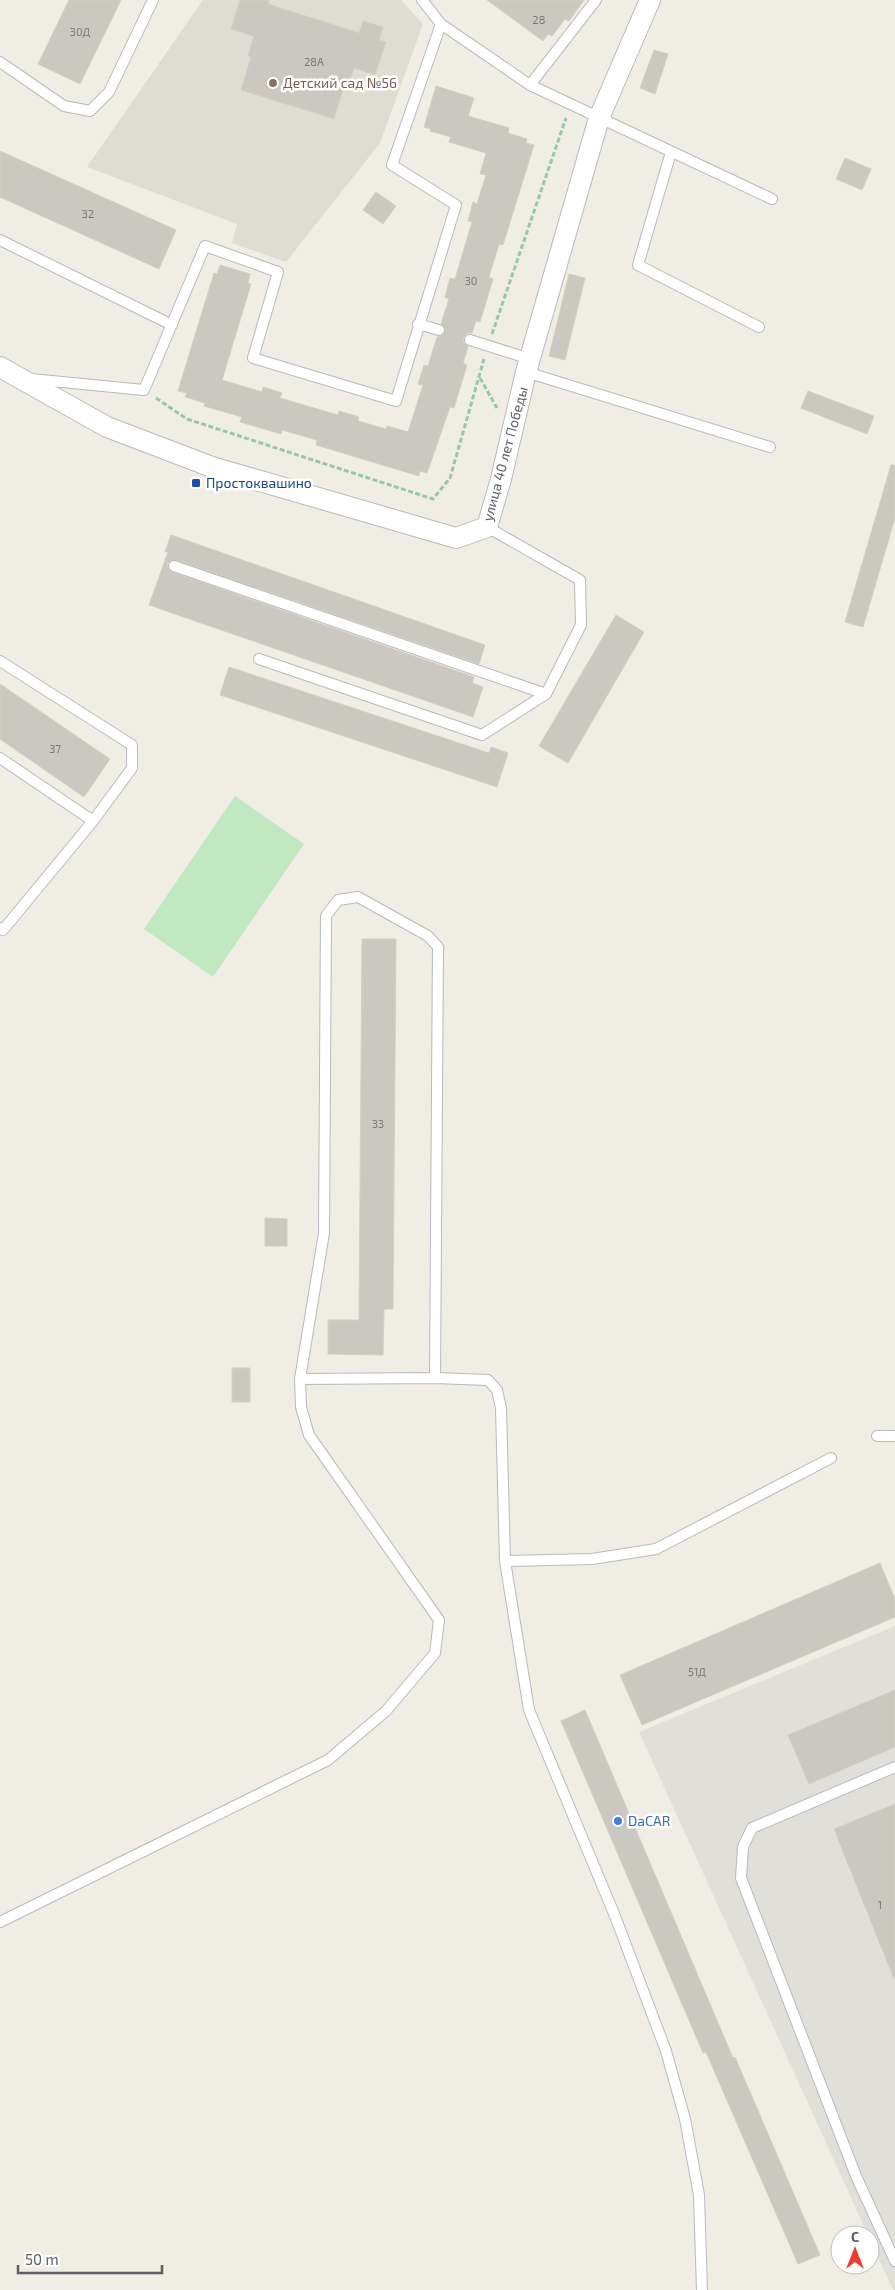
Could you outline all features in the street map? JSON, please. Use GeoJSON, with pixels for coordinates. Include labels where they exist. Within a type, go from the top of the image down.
{"type":"FeatureCollection","features":[{"type":"Feature","properties":{"kind":"street","name":"улица 40 лет Победы"},"geometry":{"type":"LineString","coordinates":[[0,367],[107,426],[212,467],[456,538],[487,527],[501,479],[528,365],[599,118],[650,0]]}},
{"type":"Feature","properties":{"kind":"lane"},"geometry":{"type":"LineString","coordinates":[[0,62],[64,106],[90,111],[109,92],[153,0]]}},
{"type":"Feature","properties":{"kind":"lane"},"geometry":{"type":"LineString","coordinates":[[422,0],[441,24],[530,84],[772,199]]}},
{"type":"Feature","properties":{"kind":"lane"},"geometry":{"type":"LineString","coordinates":[[530,84],[596,0]]}},
{"type":"Feature","properties":{"kind":"lane"},"geometry":{"type":"LineString","coordinates":[[18,377],[144,390],[205,246],[278,272],[253,358],[396,400],[456,205],[392,165],[441,24]]}},
{"type":"Feature","properties":{"kind":"lane"},"geometry":{"type":"LineString","coordinates":[[670,152],[638,265],[758,328]]}},
{"type":"Feature","properties":{"kind":"lane"},"geometry":{"type":"LineString","coordinates":[[0,240],[172,325]]}},
{"type":"Feature","properties":{"kind":"lane"},"geometry":{"type":"LineString","coordinates":[[418,324],[439,330]]}},
{"type":"Feature","properties":{"kind":"lane"},"geometry":{"type":"LineString","coordinates":[[470,340],[528,365],[770,447]]}},
{"type":"Feature","properties":{"kind":"lane"},"geometry":{"type":"LineString","coordinates":[[259,659],[482,735],[546,694],[581,625],[580,580],[487,527]]}},
{"type":"Feature","properties":{"kind":"lane"},"geometry":{"type":"LineString","coordinates":[[174,566],[546,694]]}},
{"type":"Feature","properties":{"kind":"lane"},"geometry":{"type":"LineString","coordinates":[[0,661],[132,745],[132,768],[92,821],[1,930]]}},
{"type":"Feature","properties":{"kind":"lane"},"geometry":{"type":"LineString","coordinates":[[0,758],[92,821]]}},
{"type":"Feature","properties":{"kind":"lane"},"geometry":{"type":"LineString","coordinates":[[0,1922],[328,1760],[386,1711],[435,1653],[439,1620],[309,1435],[301,1407],[300,1379],[324,1233],[326,916],[338,900],[358,897],[428,936],[438,947],[435,1378]]}},
{"type":"Feature","properties":{"kind":"lane"},"geometry":{"type":"LineString","coordinates":[[300,1379],[435,1378],[488,1380],[497,1390],[501,1408],[505,1561],[529,1710],[615,1916],[666,2051],[685,2119],[698,2195],[702,2290]]}},
{"type":"Feature","properties":{"kind":"lane"},"geometry":{"type":"LineString","coordinates":[[877,1436],[895,1436]]}},
{"type":"Feature","properties":{"kind":"lane"},"geometry":{"type":"LineString","coordinates":[[505,1561],[592,1559],[656,1549],[831,1458]]}},
{"type":"Feature","properties":{"kind":"lane"},"geometry":{"type":"LineString","coordinates":[[895,1766],[752,1828],[743,1847],[741,1878],[856,2176],[895,2260]]}},
{"type":"Feature","properties":{"kind":"path"},"geometry":{"type":"LineString","coordinates":[[480,378],[502,416]]}},
{"type":"Feature","properties":{"kind":"shaded area","name":"Детский сад №56"},"geometry":{"type":"Polygon","coordinates":[[[203,0],[401,0],[423,24],[380,143],[286,262],[232,243],[237,224],[87,167],[203,0]]]}},
{"type":"Feature","properties":{"kind":"shaded area"},"geometry":{"type":"Polygon","coordinates":[[[895,1626],[895,2290],[893,2290],[880,2262],[880,2225],[863,2225],[639,1732],[895,1626]]]}},
{"type":"Feature","properties":{"kind":"green space"},"geometry":{"type":"Polygon","coordinates":[[[235,796],[304,844],[213,977],[144,929],[235,796]]]}},
{"type":"Feature","properties":{"kind":"building"},"geometry":{"type":"Polygon","coordinates":[[[69,0],[121,0],[80,84],[38,64],[69,0]]]}},
{"type":"Feature","properties":{"kind":"building"},"geometry":{"type":"Polygon","coordinates":[[[240,0],[269,0],[268,4],[359,33],[363,21],[383,27],[379,40],[386,42],[375,75],[354,68],[348,87],[344,86],[334,119],[241,90],[251,57],[248,56],[254,36],[231,29],[240,0]]]}},
{"type":"Feature","properties":{"kind":"building"},"geometry":{"type":"Polygon","coordinates":[[[487,0],[584,0],[569,21],[565,19],[552,36],[548,34],[543,41],[487,0]]]}},
{"type":"Feature","properties":{"kind":"building"},"geometry":{"type":"Polygon","coordinates":[[[654,50],[668,54],[655,94],[640,88],[654,50]]]}},
{"type":"Feature","properties":{"kind":"building"},"geometry":{"type":"Polygon","coordinates":[[[436,86],[474,98],[468,116],[509,128],[508,133],[527,139],[526,143],[534,145],[503,245],[499,244],[489,277],[493,279],[480,322],[476,321],[472,333],[468,333],[464,337],[463,342],[468,347],[463,363],[467,365],[454,408],[450,407],[427,473],[420,471],[419,476],[316,445],[317,440],[282,430],[281,434],[240,422],[242,417],[204,406],[205,403],[185,397],[187,393],[178,391],[214,273],[217,274],[220,265],[250,274],[248,283],[251,284],[222,380],[262,392],[263,387],[282,393],[280,398],[338,415],[339,411],[359,417],[358,421],[386,429],[387,426],[408,432],[423,385],[418,384],[424,365],[428,366],[437,337],[445,332],[445,328],[441,324],[449,299],[445,297],[450,278],[455,279],[472,222],[468,221],[473,202],[477,204],[486,175],[480,174],[486,153],[449,142],[451,137],[430,131],[431,129],[424,127],[436,86]]]}},
{"type":"Feature","properties":{"kind":"building"},"geometry":{"type":"Polygon","coordinates":[[[0,151],[176,230],[159,269],[0,197],[0,151]]]}},
{"type":"Feature","properties":{"kind":"building"},"geometry":{"type":"Polygon","coordinates":[[[845,158],[871,169],[862,190],[836,179],[845,158]]]}},
{"type":"Feature","properties":{"kind":"building"},"geometry":{"type":"Polygon","coordinates":[[[376,192],[396,206],[383,224],[363,210],[376,192]]]}},
{"type":"Feature","properties":{"kind":"building"},"geometry":{"type":"Polygon","coordinates":[[[569,274],[585,278],[565,360],[549,356],[569,274]]]}},
{"type":"Feature","properties":{"kind":"building"},"geometry":{"type":"Polygon","coordinates":[[[808,391],[874,416],[867,434],[801,408],[808,391]]]}},
{"type":"Feature","properties":{"kind":"building"},"geometry":{"type":"Polygon","coordinates":[[[891,465],[895,465],[895,518],[863,627],[845,622],[891,465]]]}},
{"type":"Feature","properties":{"kind":"building"},"geometry":{"type":"Polygon","coordinates":[[[171,535],[485,645],[479,664],[176,560],[170,561],[167,564],[172,572],[474,677],[472,683],[483,687],[473,717],[149,605],[168,552],[165,552],[171,535]]]}},
{"type":"Feature","properties":{"kind":"building"},"geometry":{"type":"Polygon","coordinates":[[[616,615],[644,632],[568,763],[539,746],[616,615]]]}},
{"type":"Feature","properties":{"kind":"building"},"geometry":{"type":"Polygon","coordinates":[[[229,667],[489,753],[491,747],[508,753],[497,787],[220,695],[229,667]]]}},
{"type":"Feature","properties":{"kind":"building"},"geometry":{"type":"Polygon","coordinates":[[[0,684],[110,759],[84,797],[0,739],[0,684]]]}},
{"type":"Feature","properties":{"kind":"building"},"geometry":{"type":"Polygon","coordinates":[[[362,939],[396,939],[393,1309],[384,1309],[383,1355],[328,1354],[328,1320],[359,1320],[362,939]]]}},
{"type":"Feature","properties":{"kind":"building"},"geometry":{"type":"Polygon","coordinates":[[[265,1218],[287,1219],[287,1246],[265,1246],[265,1218]]]}},
{"type":"Feature","properties":{"kind":"building"},"geometry":{"type":"Polygon","coordinates":[[[232,1368],[250,1368],[250,1402],[232,1402],[232,1368]]]}},
{"type":"Feature","properties":{"kind":"building"},"geometry":{"type":"Polygon","coordinates":[[[880,1563],[895,1599],[895,1617],[642,1725],[620,1675],[880,1563]]]}},
{"type":"Feature","properties":{"kind":"building"},"geometry":{"type":"Polygon","coordinates":[[[895,1690],[895,1747],[809,1784],[788,1735],[895,1690]]]}},
{"type":"Feature","properties":{"kind":"building"},"geometry":{"type":"Polygon","coordinates":[[[585,1710],[733,2058],[735,2057],[820,2255],[798,2264],[706,2052],[703,2053],[561,1721],[585,1710]]]}},
{"type":"Feature","properties":{"kind":"building"},"geometry":{"type":"Polygon","coordinates":[[[895,1804],[895,1979],[894,1979],[834,1829],[895,1804]]]}},
{"type":"Feature","properties":{"kind":"place","name":"Детский сад №56"},"geometry":{"type":"Point","coordinates":[273,83]}},
{"type":"Feature","properties":{"kind":"place","name":"Простоквашино"},"geometry":{"type":"Point","coordinates":[196,483]}},
{"type":"Feature","properties":{"kind":"place","name":"DaCAR"},"geometry":{"type":"Point","coordinates":[618,1821]}}]}
